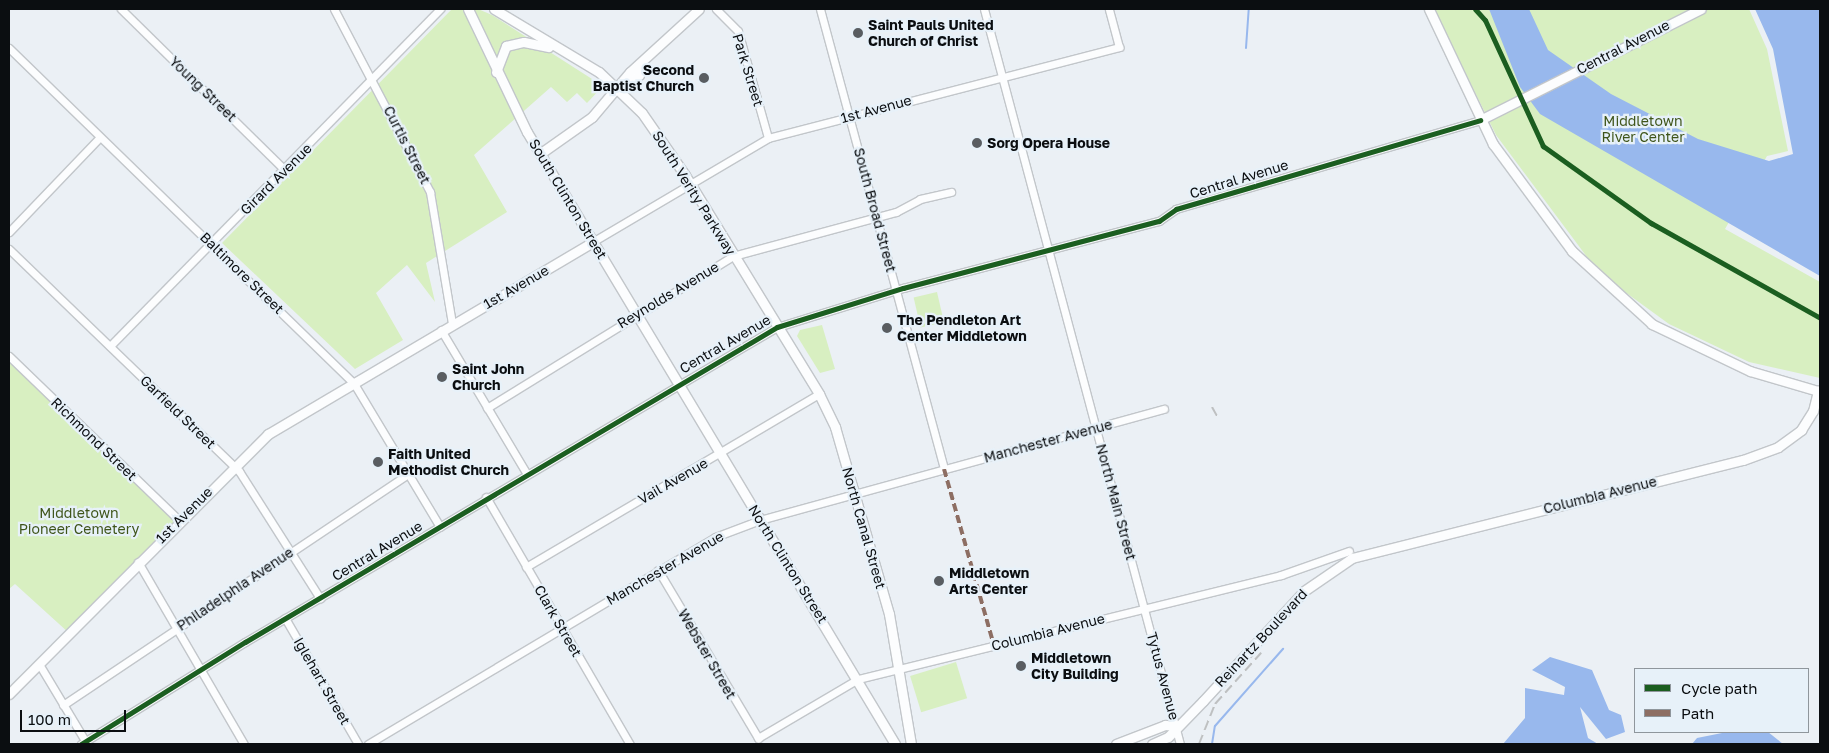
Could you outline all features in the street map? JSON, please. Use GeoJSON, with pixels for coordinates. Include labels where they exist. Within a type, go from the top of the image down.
{"type":"FeatureCollection","features":[{"type":"Feature","properties":{"kind":"main road","name":"South Clinton Street"},"geometry":{"type":"LineString","coordinates":[[468,9],[496,72],[540,153],[680,384]]}},
{"type":"Feature","properties":{"kind":"main road","name":"South Verity Parkway"},"geometry":{"type":"LineString","coordinates":[[494,9],[618,89],[659,134],[777,327]]}},
{"type":"Feature","properties":{"kind":"main road"},"geometry":{"type":"LineString","coordinates":[[540,153],[586,123],[618,89],[639,75],[641,66],[699,9]]}},
{"type":"Feature","properties":{"kind":"main road"},"geometry":{"type":"LineString","coordinates":[[1429,9],[1480,120],[1526,192],[1572,250],[1620,298],[1652,324],[1702,351],[1819,391]]}},
{"type":"Feature","properties":{"kind":"main road","name":"Central Avenue"},"geometry":{"type":"LineString","coordinates":[[1480,120],[1700,9]]}},
{"type":"Feature","properties":{"kind":"main road"},"geometry":{"type":"LineString","coordinates":[[496,72],[500,52],[514,42],[556,48]]}},
{"type":"Feature","properties":{"kind":"main road","name":"1st Avenue"},"geometry":{"type":"LineString","coordinates":[[9,694],[233,466],[268,434],[452,323],[594,241]]}},
{"type":"Feature","properties":{"kind":"main road","name":"North Canal Street"},"geometry":{"type":"LineString","coordinates":[[777,327],[819,394],[834,427],[889,614],[910,744]]}},
{"type":"Feature","properties":{"kind":"main road","name":"North Clinton Street"},"geometry":{"type":"LineString","coordinates":[[680,384],[760,520],[858,679],[895,744]]}},
{"type":"Feature","properties":{"kind":"main road","name":"Columbia Avenue"},"geometry":{"type":"LineString","coordinates":[[1350,555],[1778,448],[1801,430],[1813,411],[1819,391]]}},
{"type":"Feature","properties":{"kind":"main road","name":"Reinartz Boulevard"},"geometry":{"type":"LineString","coordinates":[[1152,744],[1177,726],[1304,591],[1350,555]]}},
{"type":"Feature","properties":{"kind":"main road"},"geometry":{"type":"LineString","coordinates":[[1116,744],[1165,725],[1177,726]]}},
{"type":"Feature","properties":{"kind":"street","name":"Young Street"},"geometry":{"type":"LineString","coordinates":[[122,9],[285,170]]}},
{"type":"Feature","properties":{"kind":"street","name":"Curtis Street"},"geometry":{"type":"LineString","coordinates":[[334,9],[373,79],[430,192],[452,323]]}},
{"type":"Feature","properties":{"kind":"street","name":"Girard Avenue"},"geometry":{"type":"LineString","coordinates":[[110,346],[285,170],[440,9]]}},
{"type":"Feature","properties":{"kind":"street","name":"Park Street"},"geometry":{"type":"LineString","coordinates":[[716,9],[738,31],[768,138]]}},
{"type":"Feature","properties":{"kind":"street","name":"South Broad Street"},"geometry":{"type":"LineString","coordinates":[[820,9],[944,469]]}},
{"type":"Feature","properties":{"kind":"street","name":"North Main Street"},"geometry":{"type":"LineString","coordinates":[[984,9],[1004,78],[1144,609]]}},
{"type":"Feature","properties":{"kind":"street","name":"1st Avenue"},"geometry":{"type":"LineString","coordinates":[[594,241],[768,138],[1119,47],[1109,9]]}},
{"type":"Feature","properties":{"kind":"street","name":"Baltimore Street"},"geometry":{"type":"LineString","coordinates":[[9,48],[99,138],[212,244],[353,382],[440,527]]}},
{"type":"Feature","properties":{"kind":"street","name":"Central Avenue"},"geometry":{"type":"LineString","coordinates":[[85,743],[200,670],[440,527],[486,497],[777,327],[897,290],[1159,221],[1176,210],[1480,120]]}},
{"type":"Feature","properties":{"kind":"street"},"geometry":{"type":"LineString","coordinates":[[9,232],[99,138]]}},
{"type":"Feature","properties":{"kind":"street","name":"Reynolds Avenue"},"geometry":{"type":"LineString","coordinates":[[487,408],[733,256],[877,216],[951,192]]}},
{"type":"Feature","properties":{"kind":"street","name":"Garfield Street"},"geometry":{"type":"LineString","coordinates":[[9,249],[233,466],[320,598]]}},
{"type":"Feature","properties":{"kind":"street"},"geometry":{"type":"LineString","coordinates":[[441,330],[528,474]]}},
{"type":"Feature","properties":{"kind":"street","name":"Richmond Street"},"geometry":{"type":"LineString","coordinates":[[9,356],[180,521]]}},
{"type":"Feature","properties":{"kind":"street","name":"Vail Avenue"},"geometry":{"type":"LineString","coordinates":[[526,567],[722,454],[819,394]]}},
{"type":"Feature","properties":{"kind":"street","name":"Manchester Avenue"},"geometry":{"type":"LineString","coordinates":[[368,744],[715,537],[760,520],[1164,410]]}},
{"type":"Feature","properties":{"kind":"street","name":"Philadelphia Avenue"},"geometry":{"type":"LineString","coordinates":[[63,705],[408,474]]}},
{"type":"Feature","properties":{"kind":"street","name":"Clark Street"},"geometry":{"type":"LineString","coordinates":[[486,497],[630,744]]}},
{"type":"Feature","properties":{"kind":"street","name":"Columbia Avenue"},"geometry":{"type":"LineString","coordinates":[[758,738],[858,679],[1281,575],[1350,555]]}},
{"type":"Feature","properties":{"kind":"street"},"geometry":{"type":"LineString","coordinates":[[138,562],[244,744]]}},
{"type":"Feature","properties":{"kind":"street","name":"Webster Street"},"geometry":{"type":"LineString","coordinates":[[658,570],[758,738]]}},
{"type":"Feature","properties":{"kind":"street","name":"Tytus Avenue"},"geometry":{"type":"LineString","coordinates":[[1144,609],[1177,726],[1180,744]]}},
{"type":"Feature","properties":{"kind":"street","name":"Iglehart Street"},"geometry":{"type":"LineString","coordinates":[[285,618],[358,744]]}},
{"type":"Feature","properties":{"kind":"street"},"geometry":{"type":"LineString","coordinates":[[39,664],[85,743]]}},
{"type":"Feature","properties":{"kind":"green space"},"geometry":{"type":"Polygon","coordinates":[[[452,9],[478,9],[492,15],[603,86],[587,103],[577,93],[567,102],[551,87],[474,155],[507,212],[426,263],[435,302],[407,265],[376,293],[403,340],[355,369],[222,243],[452,9]]]}},
{"type":"Feature","properties":{"kind":"green space","name":"Middletown River Center"},"geometry":{"type":"Polygon","coordinates":[[[1434,9],[1749,9],[1767,49],[1788,151],[1767,156],[1725,229],[1820,282],[1820,378],[1749,362],[1669,324],[1625,292],[1587,257],[1496,135],[1434,9]]]}},
{"type":"Feature","properties":{"kind":"green space"},"geometry":{"type":"Polygon","coordinates":[[[937,292],[944,322],[921,328],[914,297],[937,292]]]}},
{"type":"Feature","properties":{"kind":"green space"},"geometry":{"type":"Polygon","coordinates":[[[822,325],[835,369],[820,373],[797,336],[800,330],[822,325]]]}},
{"type":"Feature","properties":{"kind":"green space","name":"Middletown Pioneer Cemetery"},"geometry":{"type":"Polygon","coordinates":[[[9,356],[180,521],[69,633],[15,584],[9,589],[9,356]]]}},
{"type":"Feature","properties":{"kind":"green space"},"geometry":{"type":"Polygon","coordinates":[[[956,662],[967,698],[921,712],[910,676],[956,662]]]}},
{"type":"Feature","properties":{"kind":"water"},"geometry":{"type":"Polygon","coordinates":[[[1489,9],[1529,9],[1548,50],[1611,94],[1698,139],[1769,161],[1793,154],[1773,49],[1755,9],[1820,9],[1820,276],[1540,114],[1520,87],[1489,9]]]}},
{"type":"Feature","properties":{"kind":"water"},"geometry":{"type":"Polygon","coordinates":[[[1550,657],[1592,670],[1609,710],[1621,715],[1625,732],[1606,739],[1580,707],[1588,738],[1598,744],[1503,744],[1525,718],[1525,688],[1564,695],[1565,687],[1532,670],[1550,657]]]}},
{"type":"Feature","properties":{"kind":"water"},"geometry":{"type":"Polygon","coordinates":[[[1722,733],[1769,733],[1783,744],[1692,744],[1697,738],[1722,733]]]}},
{"type":"Feature","properties":{"kind":"waterway"},"geometry":{"type":"LineString","coordinates":[[1246,48],[1249,9]]}},
{"type":"Feature","properties":{"kind":"waterway"},"geometry":{"type":"LineString","coordinates":[[1212,744],[1215,726],[1283,649]]}},
{"type":"Feature","properties":{"kind":"railway"},"geometry":{"type":"LineString","coordinates":[[1212,407],[1218,418]]}},
{"type":"Feature","properties":{"kind":"railway"},"geometry":{"type":"LineString","coordinates":[[1199,744],[1215,704],[1261,653]]}},
{"type":"Feature","properties":{"kind":"marked path"},"geometry":{"type":"LineString","coordinates":[[944,469],[994,646]]}},
{"type":"Feature","properties":{"kind":"cycle path"},"geometry":{"type":"LineString","coordinates":[[1475,9],[1485,20],[1543,146],[1651,223],[1820,318]]}},
{"type":"Feature","properties":{"kind":"cycle path"},"geometry":{"type":"LineString","coordinates":[[81,744],[245,642],[777,327],[903,288],[1159,221],[1176,209],[1480,120]]}},
{"type":"Feature","properties":{"kind":"place","name":"Saint Pauls United Church of Christ"},"geometry":{"type":"Point","coordinates":[858,33]}},
{"type":"Feature","properties":{"kind":"place","name":"Second Baptist Church"},"geometry":{"type":"Point","coordinates":[704,78]}},
{"type":"Feature","properties":{"kind":"place","name":"Sorg Opera House"},"geometry":{"type":"Point","coordinates":[977,143]}},
{"type":"Feature","properties":{"kind":"place","name":"The Pendleton Art Center Middletown"},"geometry":{"type":"Point","coordinates":[887,328]}},
{"type":"Feature","properties":{"kind":"place","name":"Saint John Church"},"geometry":{"type":"Point","coordinates":[442,377]}},
{"type":"Feature","properties":{"kind":"place","name":"Faith United Methodist Church"},"geometry":{"type":"Point","coordinates":[378,462]}},
{"type":"Feature","properties":{"kind":"place","name":"Middletown Arts Center"},"geometry":{"type":"Point","coordinates":[939,581]}},
{"type":"Feature","properties":{"kind":"place","name":"Middletown City Building"},"geometry":{"type":"Point","coordinates":[1021,666]}}]}
